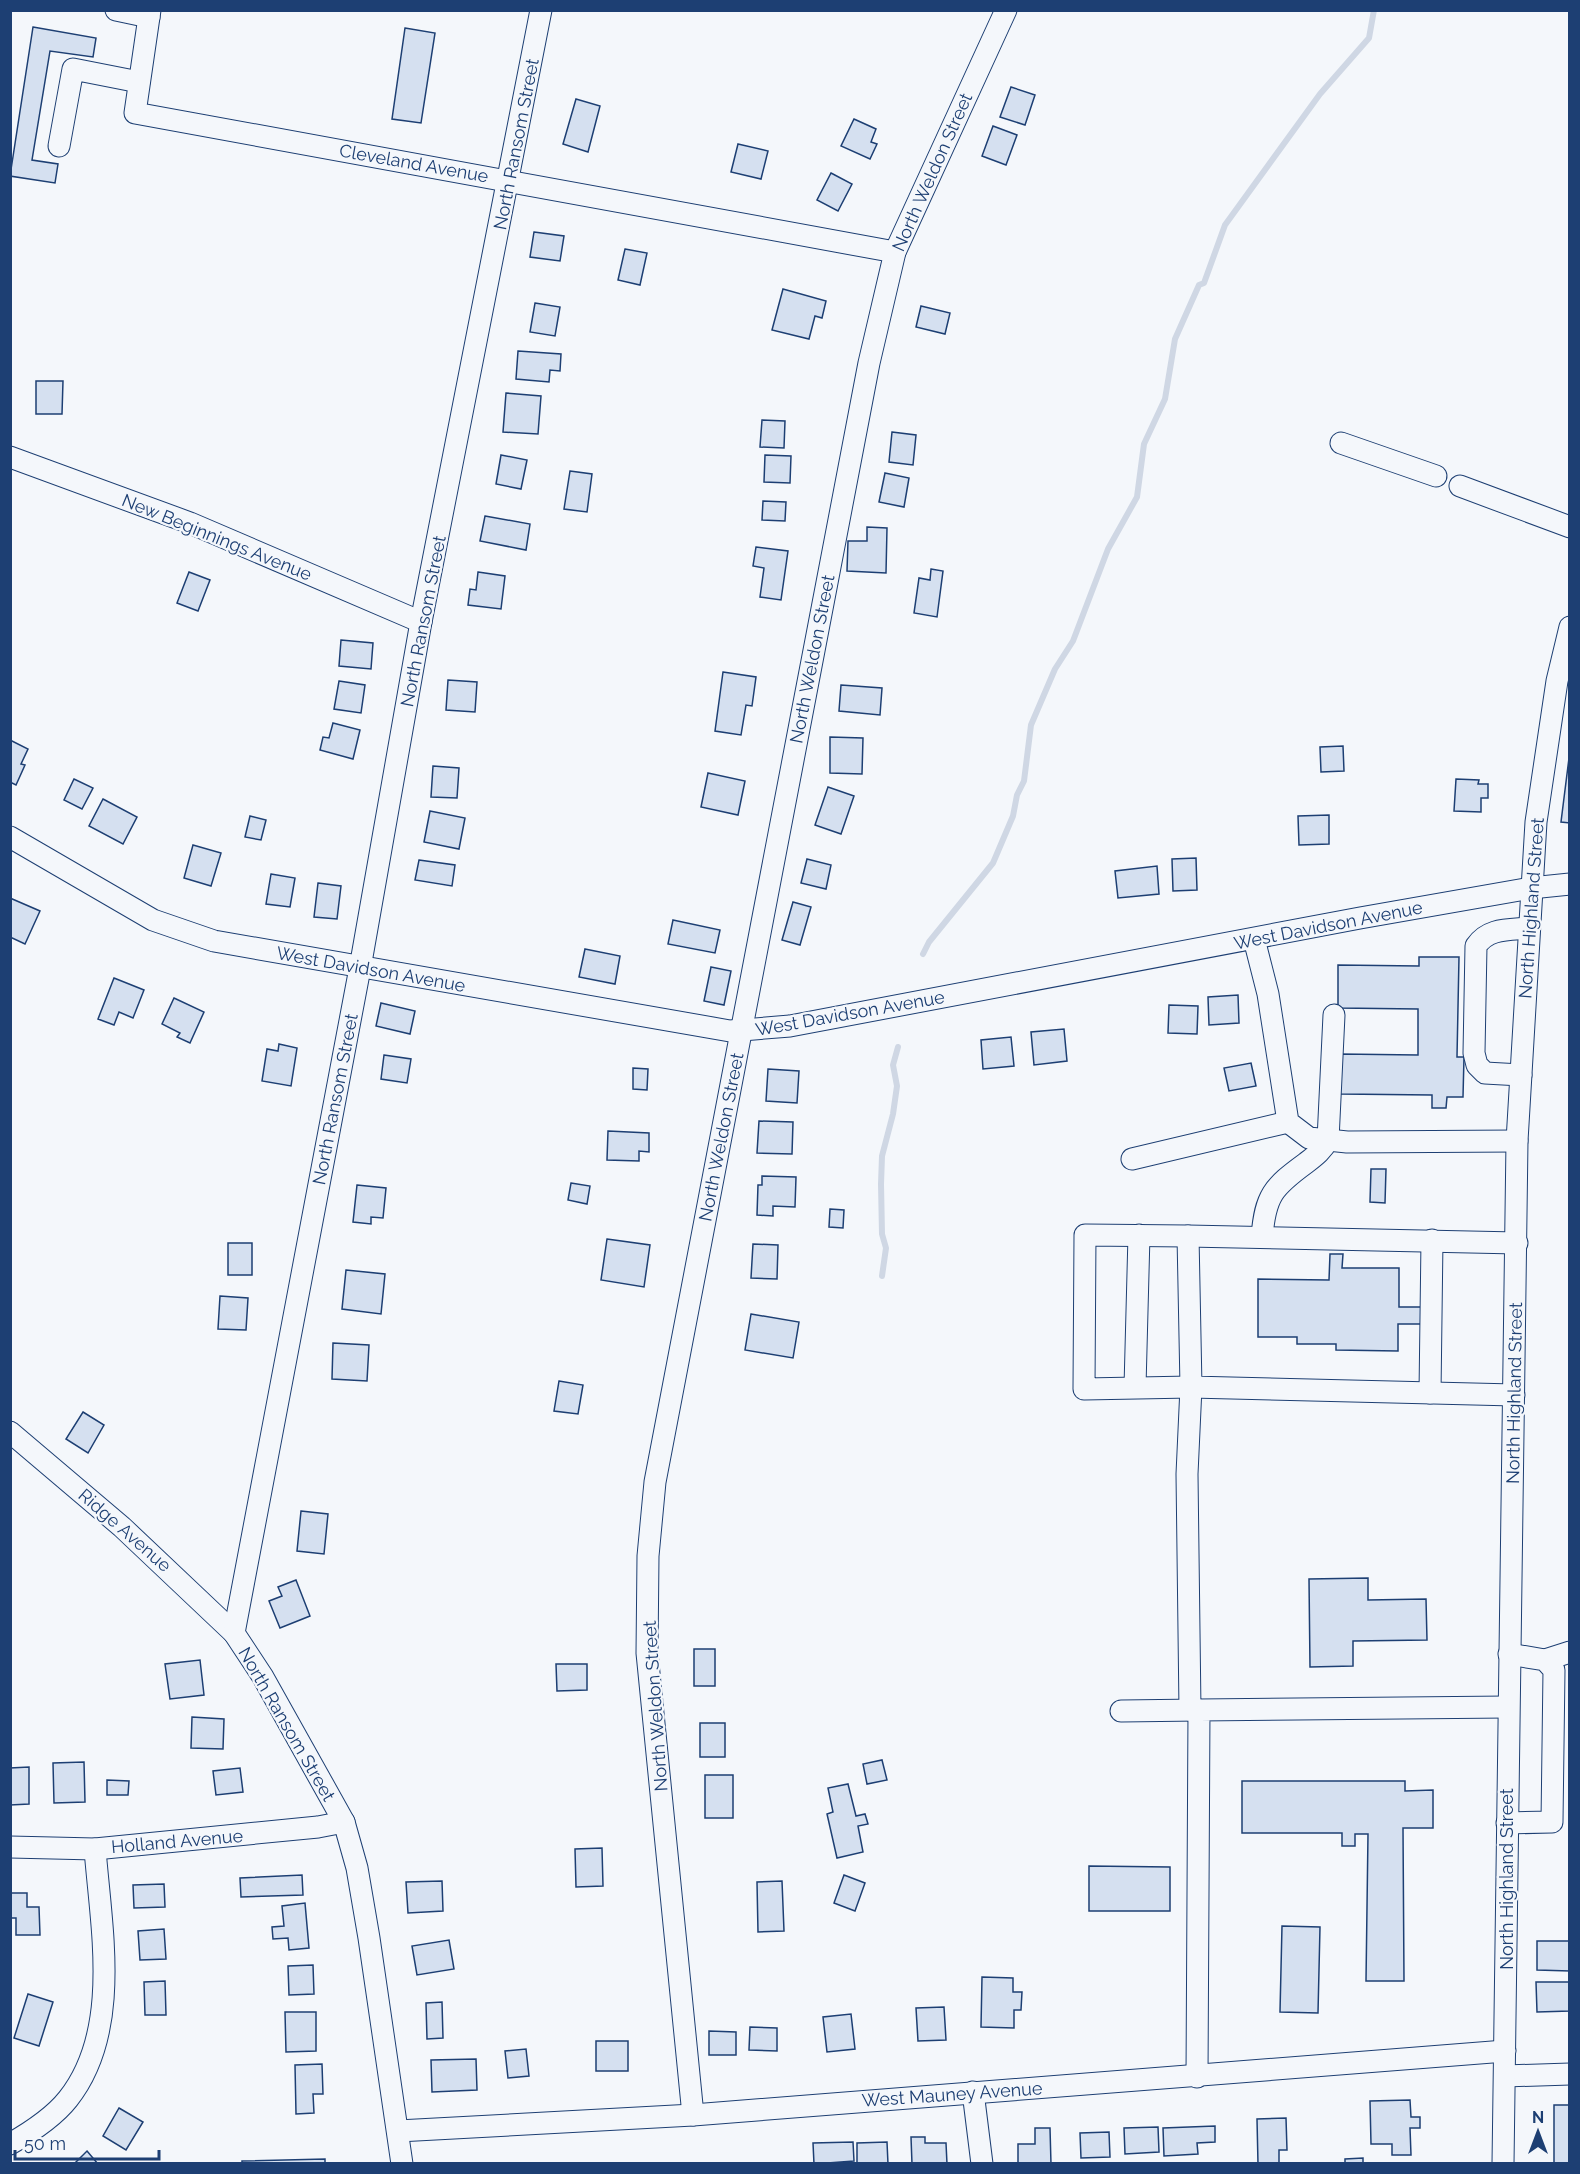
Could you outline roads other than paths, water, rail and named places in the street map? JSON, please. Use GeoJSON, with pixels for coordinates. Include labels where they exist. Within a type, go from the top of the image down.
{"type":"FeatureCollection","features":[{"type":"Feature","properties":{"kind":"street"},"geometry":{"type":"LineString","coordinates":[[116,10],[149,14]]}},
{"type":"Feature","properties":{"kind":"street","name":"North Ransom Street"},"geometry":{"type":"LineString","coordinates":[[402,2163],[359,1880],[344,1822],[263,1677],[234,1633],[360,968],[422,622],[542,10]]}},
{"type":"Feature","properties":{"kind":"street","name":"North Weldon Street"},"geometry":{"type":"LineString","coordinates":[[693,2115],[647,1653],[648,1556],[656,1482],[869,363],[894,252],[1006,10]]}},
{"type":"Feature","properties":{"kind":"street","name":"Cleveland Avenue"},"geometry":{"type":"LineString","coordinates":[[149,14],[135,114],[510,180],[894,252]]}},
{"type":"Feature","properties":{"kind":"street"},"geometry":{"type":"LineString","coordinates":[[59,146],[73,69],[139,82]]}},
{"type":"Feature","properties":{"kind":"street"},"geometry":{"type":"LineString","coordinates":[[1341,443],[1436,476]]}},
{"type":"Feature","properties":{"kind":"street","name":"New Beginnings Avenue"},"geometry":{"type":"LineString","coordinates":[[10,457],[189,523],[422,622]]}},
{"type":"Feature","properties":{"kind":"street"},"geometry":{"type":"LineString","coordinates":[[1460,486],[1569,527]]}},
{"type":"Feature","properties":{"kind":"street","name":"North Highland Street"},"geometry":{"type":"LineString","coordinates":[[1503,2163],[1517,1141],[1536,822],[1557,681],[1569,631]]}},
{"type":"Feature","properties":{"kind":"street","name":"West Davidson Avenue"},"geometry":{"type":"LineString","coordinates":[[10,837],[153,920],[189,934],[360,968],[638,1017],[741,1031],[801,1024],[1531,888],[1569,884]]}},
{"type":"Feature","properties":{"kind":"street"},"geometry":{"type":"LineString","coordinates":[[1521,1075],[1485,1072],[1477,1065],[1474,1053],[1476,946],[1483,935],[1529,928]]}},
{"type":"Feature","properties":{"kind":"street"},"geometry":{"type":"LineString","coordinates":[[1254,939],[1268,994],[1288,1122],[1309,1138],[1328,1140],[1517,1141]]}},
{"type":"Feature","properties":{"kind":"street"},"geometry":{"type":"LineString","coordinates":[[1262,1237],[1264,1210],[1271,1194],[1281,1182],[1322,1151],[1328,1140],[1334,1015]]}},
{"type":"Feature","properties":{"kind":"street"},"geometry":{"type":"LineString","coordinates":[[1132,1159],[1288,1122]]}},
{"type":"Feature","properties":{"kind":"street"},"geometry":{"type":"LineString","coordinates":[[1514,1395],[1191,1387],[1084,1389],[1085,1235],[1517,1243]]}},
{"type":"Feature","properties":{"kind":"street"},"geometry":{"type":"LineString","coordinates":[[1135,1387],[1139,1235]]}},
{"type":"Feature","properties":{"kind":"street"},"geometry":{"type":"LineString","coordinates":[[1188,1236],[1191,1387],[1187,1474],[1194,1710],[1197,2077]]}},
{"type":"Feature","properties":{"kind":"street"},"geometry":{"type":"LineString","coordinates":[[1430,1393],[1432,1240]]}},
{"type":"Feature","properties":{"kind":"street","name":"Ridge Avenue"},"geometry":{"type":"LineString","coordinates":[[10,1432],[122,1527],[234,1633]]}},
{"type":"Feature","properties":{"kind":"street"},"geometry":{"type":"LineString","coordinates":[[1509,1654],[1545,1660],[1569,1652]]}},
{"type":"Feature","properties":{"kind":"street"},"geometry":{"type":"LineString","coordinates":[[1507,1823],[1561,1822],[1554,1670],[1545,1660]]}},
{"type":"Feature","properties":{"kind":"street"},"geometry":{"type":"LineString","coordinates":[[1122,1711],[1508,1707]]}},
{"type":"Feature","properties":{"kind":"street","name":"Holland Avenue"},"geometry":{"type":"LineString","coordinates":[[10,1847],[95,1848],[306,1828],[344,1822]]}},
{"type":"Feature","properties":{"kind":"street"},"geometry":{"type":"LineString","coordinates":[[10,2144],[45,2121],[68,2100],[84,2075],[95,2046],[101,2015],[102,1974],[95,1848]]}},
{"type":"Feature","properties":{"kind":"street","name":"West Mauney Avenue"},"geometry":{"type":"LineString","coordinates":[[398,2131],[693,2115],[1505,2051]]}},
{"type":"Feature","properties":{"kind":"street"},"geometry":{"type":"LineString","coordinates":[[1505,2076],[1569,2074]]}},
{"type":"Feature","properties":{"kind":"street"},"geometry":{"type":"LineString","coordinates":[[973,2092],[982,2163]]}},
{"type":"Feature","properties":{"kind":"waterway"},"geometry":{"type":"LineString","coordinates":[[923,954],[929,942],[993,863],[1013,816],[1017,795],[1024,781],[1031,725],[1055,669],[1073,641],[1108,549],[1137,497],[1144,444],[1165,399],[1175,339],[1199,285],[1204,283],[1225,225],[1320,94],[1369,38],[1374,10]]}},
{"type":"Feature","properties":{"kind":"waterway"},"geometry":{"type":"LineString","coordinates":[[882,1276],[886,1248],[882,1234],[882,1156],[893,1114],[897,1086],[893,1065],[898,1047]]}}]}
